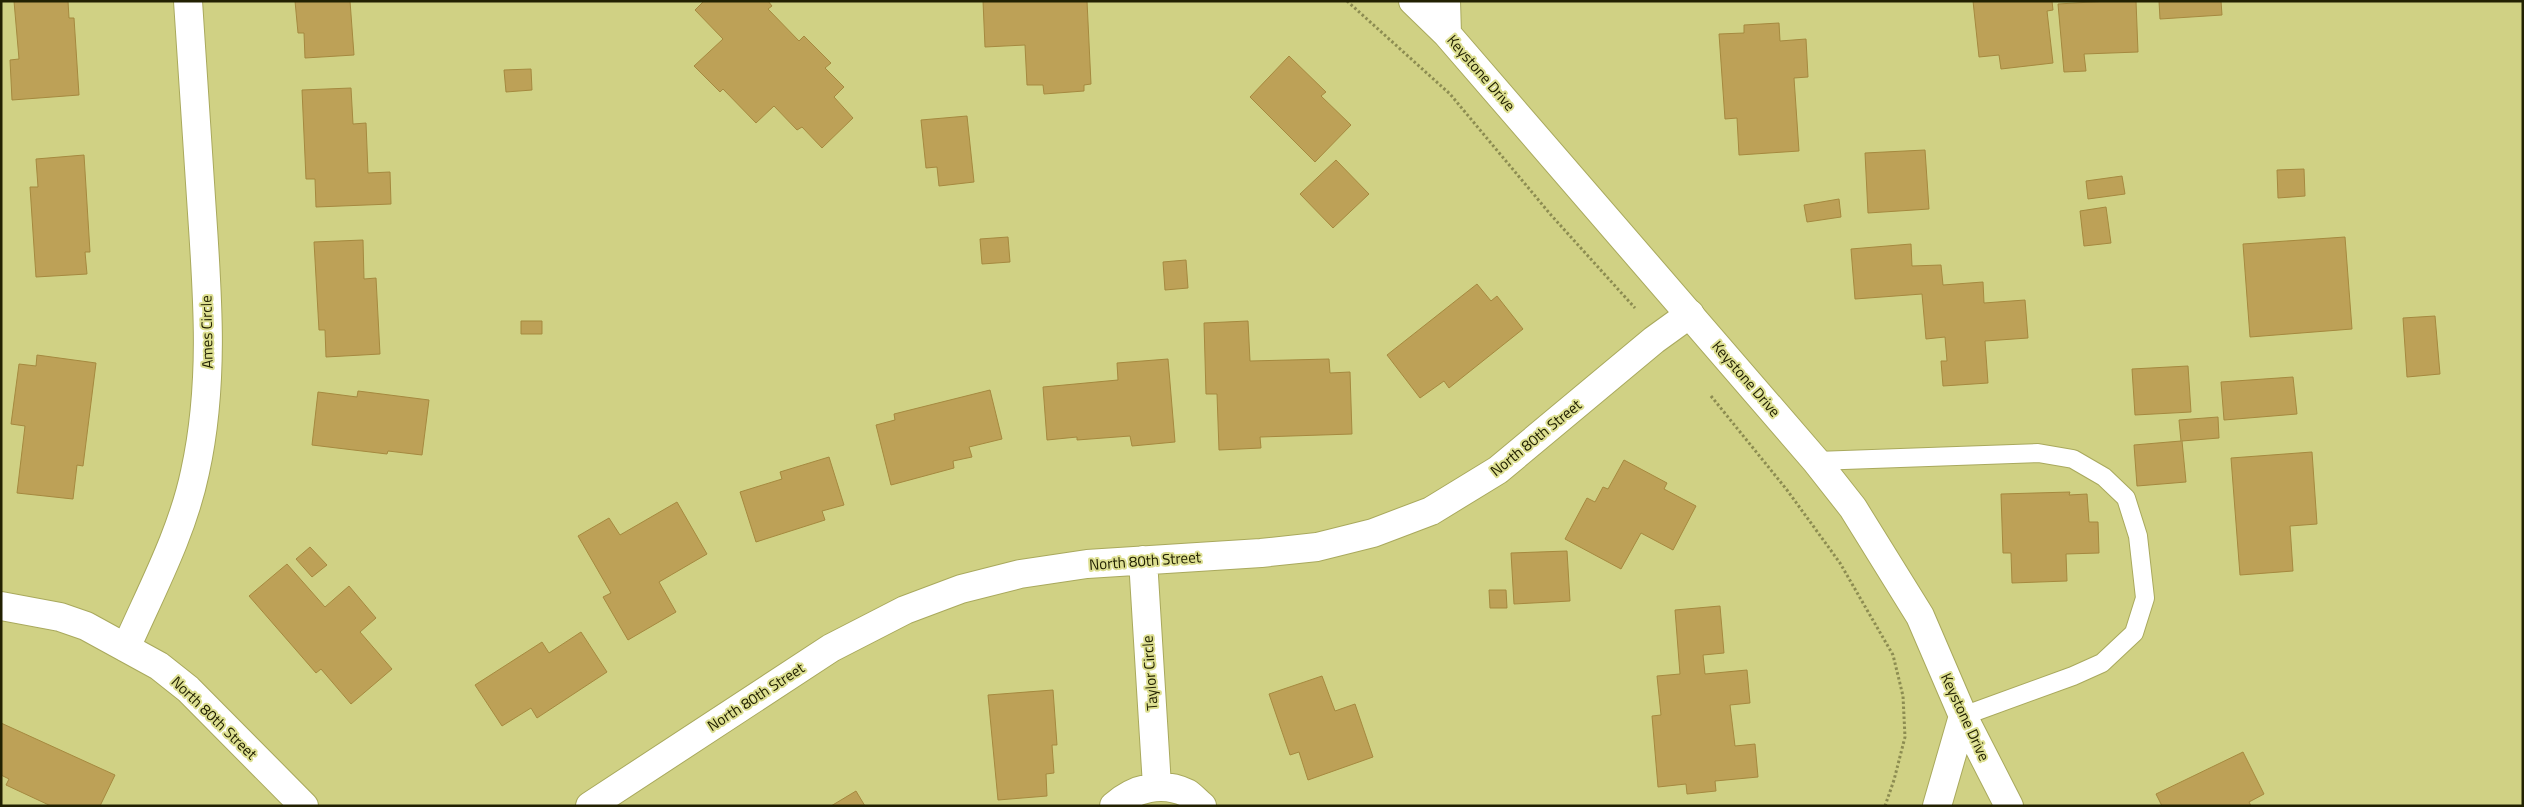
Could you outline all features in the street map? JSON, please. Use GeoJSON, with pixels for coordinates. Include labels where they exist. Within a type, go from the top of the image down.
{"type":"FeatureCollection","features":[{"type":"Feature","properties":{"kind":"street","name":"Ames Circle"},"geometry":{"type":"LineString","coordinates":[[126,648],[177,531],[195,474],[204,421],[208,366],[208,297],[188,1]]}},
{"type":"Feature","properties":{"kind":"street","name":"Keystone Drive"},"geometry":{"type":"LineString","coordinates":[[1413,1],[1446,34],[1690,314],[1853,508],[1920,616],[1963,716],[2009,806]]}},
{"type":"Feature","properties":{"kind":"street"},"geometry":{"type":"LineString","coordinates":[[1446,1],[1446,34]]}},
{"type":"Feature","properties":{"kind":"street","name":"North 80th Street"},"geometry":{"type":"LineString","coordinates":[[590,806],[831,648],[905,610],[962,589],[1020,574],[1087,564],[1261,554],[1317,547],[1373,533],[1431,511],[1498,470],[1660,335],[1690,314]]}},
{"type":"Feature","properties":{"kind":"street","name":"Taylor Circle"},"geometry":{"type":"LineString","coordinates":[[1143,560],[1157,786]]}},
{"type":"Feature","properties":{"kind":"street","name":"North 80th Street"},"geometry":{"type":"LineString","coordinates":[[1,606],[60,617],[86,626],[159,666],[188,689],[304,806]]}},
{"type":"Feature","properties":{"kind":"street"},"geometry":{"type":"LineString","coordinates":[[1936,806],[1963,716]]}},
{"type":"Feature","properties":{"kind":"street"},"geometry":{"type":"LineString","coordinates":[[1114,806],[1127,794],[1157,786],[1187,793],[1202,806]]}},
{"type":"Feature","properties":{"kind":"lane"},"geometry":{"type":"LineString","coordinates":[[1816,462],[2038,453],[2073,459],[2104,478],[2126,498],[2138,536],[2145,598],[2134,633],[2102,663],[2073,676],[1963,716]]}},
{"type":"Feature","properties":{"kind":"path"},"geometry":{"type":"LineString","coordinates":[[1347,1],[1450,94],[1551,215],[1660,335]]}},
{"type":"Feature","properties":{"kind":"path"},"geometry":{"type":"LineString","coordinates":[[1709,393],[1787,490],[1840,563],[1893,655],[1903,696],[1905,736],[1894,780],[1885,806]]}},
{"type":"Feature","properties":{"kind":"building"},"geometry":{"type":"Polygon","coordinates":[[[14,1],[68,1],[69,18],[74,18],[79,95],[12,100],[10,60],[19,59],[14,1]]]}},
{"type":"Feature","properties":{"kind":"building"},"geometry":{"type":"Polygon","coordinates":[[[295,1],[350,1],[354,55],[305,58],[304,33],[298,33],[295,1]]]}},
{"type":"Feature","properties":{"kind":"building"},"geometry":{"type":"Polygon","coordinates":[[[704,1],[768,1],[772,6],[768,9],[799,41],[804,36],[831,63],[825,68],[844,87],[834,97],[853,118],[822,148],[802,127],[797,130],[774,106],[756,123],[723,89],[720,92],[694,66],[723,39],[695,10],[704,1]]]}},
{"type":"Feature","properties":{"kind":"building"},"geometry":{"type":"Polygon","coordinates":[[[983,1],[1087,1],[1091,84],[1084,85],[1084,91],[1044,94],[1043,85],[1027,85],[1025,45],[985,47],[983,1]]]}},
{"type":"Feature","properties":{"kind":"building"},"geometry":{"type":"Polygon","coordinates":[[[1973,1],[2052,1],[2053,10],[2047,11],[2053,63],[2001,69],[1999,55],[1979,57],[1973,1]]]}},
{"type":"Feature","properties":{"kind":"building"},"geometry":{"type":"Polygon","coordinates":[[[2136,1],[2138,52],[2084,54],[2086,71],[2064,72],[2058,4],[2136,1]]]}},
{"type":"Feature","properties":{"kind":"building"},"geometry":{"type":"Polygon","coordinates":[[[2159,1],[2221,1],[2222,15],[2160,19],[2159,1]]]}},
{"type":"Feature","properties":{"kind":"building"},"geometry":{"type":"Polygon","coordinates":[[[1779,23],[1780,41],[1806,39],[1808,77],[1794,78],[1799,151],[1739,155],[1737,118],[1725,119],[1719,34],[1744,33],[1744,25],[1779,23]]]}},
{"type":"Feature","properties":{"kind":"building"},"geometry":{"type":"Polygon","coordinates":[[[1289,56],[1326,92],[1321,96],[1351,125],[1315,162],[1250,97],[1289,56]]]}},
{"type":"Feature","properties":{"kind":"building"},"geometry":{"type":"Polygon","coordinates":[[[531,69],[532,90],[506,92],[504,70],[531,69]]]}},
{"type":"Feature","properties":{"kind":"building"},"geometry":{"type":"Polygon","coordinates":[[[351,88],[353,124],[366,123],[368,173],[390,172],[391,204],[316,207],[315,179],[306,179],[302,90],[351,88]]]}},
{"type":"Feature","properties":{"kind":"building"},"geometry":{"type":"Polygon","coordinates":[[[967,116],[974,182],[939,186],[937,167],[926,168],[921,120],[967,116]]]}},
{"type":"Feature","properties":{"kind":"building"},"geometry":{"type":"Polygon","coordinates":[[[1925,150],[1929,209],[1868,213],[1865,153],[1925,150]]]}},
{"type":"Feature","properties":{"kind":"building"},"geometry":{"type":"Polygon","coordinates":[[[84,155],[90,252],[85,252],[87,274],[36,277],[30,187],[38,187],[36,159],[84,155]]]}},
{"type":"Feature","properties":{"kind":"building"},"geometry":{"type":"Polygon","coordinates":[[[1336,160],[1369,194],[1333,228],[1300,194],[1336,160]]]}},
{"type":"Feature","properties":{"kind":"building"},"geometry":{"type":"Polygon","coordinates":[[[2304,169],[2305,196],[2278,198],[2277,170],[2304,169]]]}},
{"type":"Feature","properties":{"kind":"building"},"geometry":{"type":"Polygon","coordinates":[[[2122,176],[2125,194],[2088,199],[2086,181],[2122,176]]]}},
{"type":"Feature","properties":{"kind":"building"},"geometry":{"type":"Polygon","coordinates":[[[1839,199],[1841,217],[1807,222],[1804,205],[1839,199]]]}},
{"type":"Feature","properties":{"kind":"building"},"geometry":{"type":"Polygon","coordinates":[[[2106,207],[2111,243],[2084,246],[2080,211],[2106,207]]]}},
{"type":"Feature","properties":{"kind":"building"},"geometry":{"type":"Polygon","coordinates":[[[1008,237],[1010,262],[982,264],[980,239],[1008,237]]]}},
{"type":"Feature","properties":{"kind":"building"},"geometry":{"type":"Polygon","coordinates":[[[2345,237],[2352,329],[2250,337],[2243,244],[2345,237]]]}},
{"type":"Feature","properties":{"kind":"building"},"geometry":{"type":"Polygon","coordinates":[[[363,240],[364,279],[376,278],[380,354],[326,357],[325,330],[319,330],[314,242],[363,240]]]}},
{"type":"Feature","properties":{"kind":"building"},"geometry":{"type":"Polygon","coordinates":[[[1911,244],[1912,266],[1941,265],[1943,285],[1983,282],[1984,303],[2025,300],[2028,338],[1985,341],[1988,383],[1943,386],[1941,361],[1947,361],[1945,337],[1926,339],[1922,294],[1855,299],[1851,249],[1911,244]]]}},
{"type":"Feature","properties":{"kind":"building"},"geometry":{"type":"Polygon","coordinates":[[[1186,260],[1188,288],[1165,290],[1163,262],[1186,260]]]}},
{"type":"Feature","properties":{"kind":"building"},"geometry":{"type":"Polygon","coordinates":[[[1477,284],[1491,301],[1497,296],[1523,329],[1449,388],[1444,381],[1420,398],[1387,355],[1477,284]]]}},
{"type":"Feature","properties":{"kind":"building"},"geometry":{"type":"Polygon","coordinates":[[[2435,316],[2440,374],[2407,377],[2403,318],[2435,316]]]}},
{"type":"Feature","properties":{"kind":"building"},"geometry":{"type":"Polygon","coordinates":[[[521,321],[542,321],[542,334],[521,334],[521,321]]]}},
{"type":"Feature","properties":{"kind":"building"},"geometry":{"type":"Polygon","coordinates":[[[1248,321],[1250,361],[1329,359],[1330,373],[1350,372],[1352,434],[1260,437],[1261,448],[1219,450],[1217,394],[1206,394],[1204,323],[1248,321]]]}},
{"type":"Feature","properties":{"kind":"building"},"geometry":{"type":"Polygon","coordinates":[[[37,355],[96,363],[83,466],[77,465],[73,499],[17,493],[25,426],[11,424],[19,364],[36,366],[37,355]]]}},
{"type":"Feature","properties":{"kind":"building"},"geometry":{"type":"Polygon","coordinates":[[[1168,359],[1175,442],[1132,446],[1130,436],[1077,440],[1077,437],[1047,440],[1043,387],[1118,380],[1117,363],[1168,359]]]}},
{"type":"Feature","properties":{"kind":"building"},"geometry":{"type":"Polygon","coordinates":[[[2188,366],[2191,412],[2135,415],[2132,369],[2188,366]]]}},
{"type":"Feature","properties":{"kind":"building"},"geometry":{"type":"Polygon","coordinates":[[[2293,377],[2297,414],[2224,420],[2221,382],[2293,377]]]}},
{"type":"Feature","properties":{"kind":"building"},"geometry":{"type":"Polygon","coordinates":[[[990,390],[1002,439],[969,447],[972,457],[953,461],[954,468],[891,485],[876,425],[895,420],[894,414],[990,390]]]}},
{"type":"Feature","properties":{"kind":"building"},"geometry":{"type":"Polygon","coordinates":[[[358,391],[429,400],[422,455],[388,451],[387,454],[312,445],[318,392],[357,397],[358,391]]]}},
{"type":"Feature","properties":{"kind":"building"},"geometry":{"type":"Polygon","coordinates":[[[2218,417],[2219,438],[2182,441],[2186,482],[2137,486],[2134,445],[2181,441],[2179,420],[2218,417]]]}},
{"type":"Feature","properties":{"kind":"building"},"geometry":{"type":"Polygon","coordinates":[[[2312,452],[2317,524],[2290,526],[2293,571],[2240,575],[2231,458],[2312,452]]]}},
{"type":"Feature","properties":{"kind":"building"},"geometry":{"type":"Polygon","coordinates":[[[829,457],[844,505],[822,511],[825,520],[756,542],[740,492],[782,479],[780,472],[829,457]]]}},
{"type":"Feature","properties":{"kind":"building"},"geometry":{"type":"Polygon","coordinates":[[[1624,460],[1667,483],[1664,489],[1696,506],[1673,550],[1641,533],[1621,569],[1565,539],[1587,498],[1595,502],[1603,487],[1608,489],[1624,460]]]}},
{"type":"Feature","properties":{"kind":"building"},"geometry":{"type":"Polygon","coordinates":[[[2070,492],[2069,495],[2087,494],[2089,522],[2098,522],[2099,553],[2066,554],[2067,581],[2012,583],[2011,553],[2003,553],[2001,494],[2070,492]]]}},
{"type":"Feature","properties":{"kind":"building"},"geometry":{"type":"Polygon","coordinates":[[[677,502],[707,554],[659,582],[676,612],[628,640],[603,597],[611,593],[578,536],[609,518],[620,535],[677,502]]]}},
{"type":"Feature","properties":{"kind":"building"},"geometry":{"type":"Polygon","coordinates":[[[310,547],[327,565],[312,577],[296,559],[310,547]]]}},
{"type":"Feature","properties":{"kind":"building"},"geometry":{"type":"Polygon","coordinates":[[[1567,551],[1570,601],[1514,604],[1511,553],[1567,551]]]}},
{"type":"Feature","properties":{"kind":"building"},"geometry":{"type":"Polygon","coordinates":[[[287,564],[325,607],[349,586],[376,618],[360,632],[392,669],[351,704],[321,669],[316,673],[249,596],[287,564]]]}},
{"type":"Feature","properties":{"kind":"building"},"geometry":{"type":"Polygon","coordinates":[[[1489,590],[1506,590],[1507,608],[1490,608],[1489,590]]]}},
{"type":"Feature","properties":{"kind":"building"},"geometry":{"type":"Polygon","coordinates":[[[1720,606],[1724,653],[1703,655],[1705,674],[1747,670],[1750,703],[1730,705],[1735,746],[1755,744],[1758,777],[1715,781],[1716,791],[1687,794],[1686,784],[1658,787],[1652,716],[1661,715],[1657,676],[1680,674],[1675,610],[1720,606]]]}},
{"type":"Feature","properties":{"kind":"building"},"geometry":{"type":"Polygon","coordinates":[[[581,632],[607,672],[537,718],[531,708],[502,726],[475,685],[542,642],[549,653],[581,632]]]}},
{"type":"Feature","properties":{"kind":"building"},"geometry":{"type":"Polygon","coordinates":[[[1322,676],[1335,711],[1355,704],[1373,757],[1308,780],[1299,752],[1290,755],[1269,694],[1322,676]]]}},
{"type":"Feature","properties":{"kind":"building"},"geometry":{"type":"Polygon","coordinates":[[[1053,690],[1057,745],[1052,745],[1054,773],[1046,774],[1047,796],[998,800],[988,695],[1053,690]]]}},
{"type":"Feature","properties":{"kind":"building"},"geometry":{"type":"Polygon","coordinates":[[[1,723],[115,775],[100,806],[51,806],[6,785],[9,779],[1,775],[1,723]]]}},
{"type":"Feature","properties":{"kind":"building"},"geometry":{"type":"Polygon","coordinates":[[[2243,752],[2264,794],[2249,802],[2251,806],[2162,806],[2156,794],[2243,752]]]}},
{"type":"Feature","properties":{"kind":"building"},"geometry":{"type":"Polygon","coordinates":[[[856,791],[865,806],[831,806],[856,791]]]}}]}
